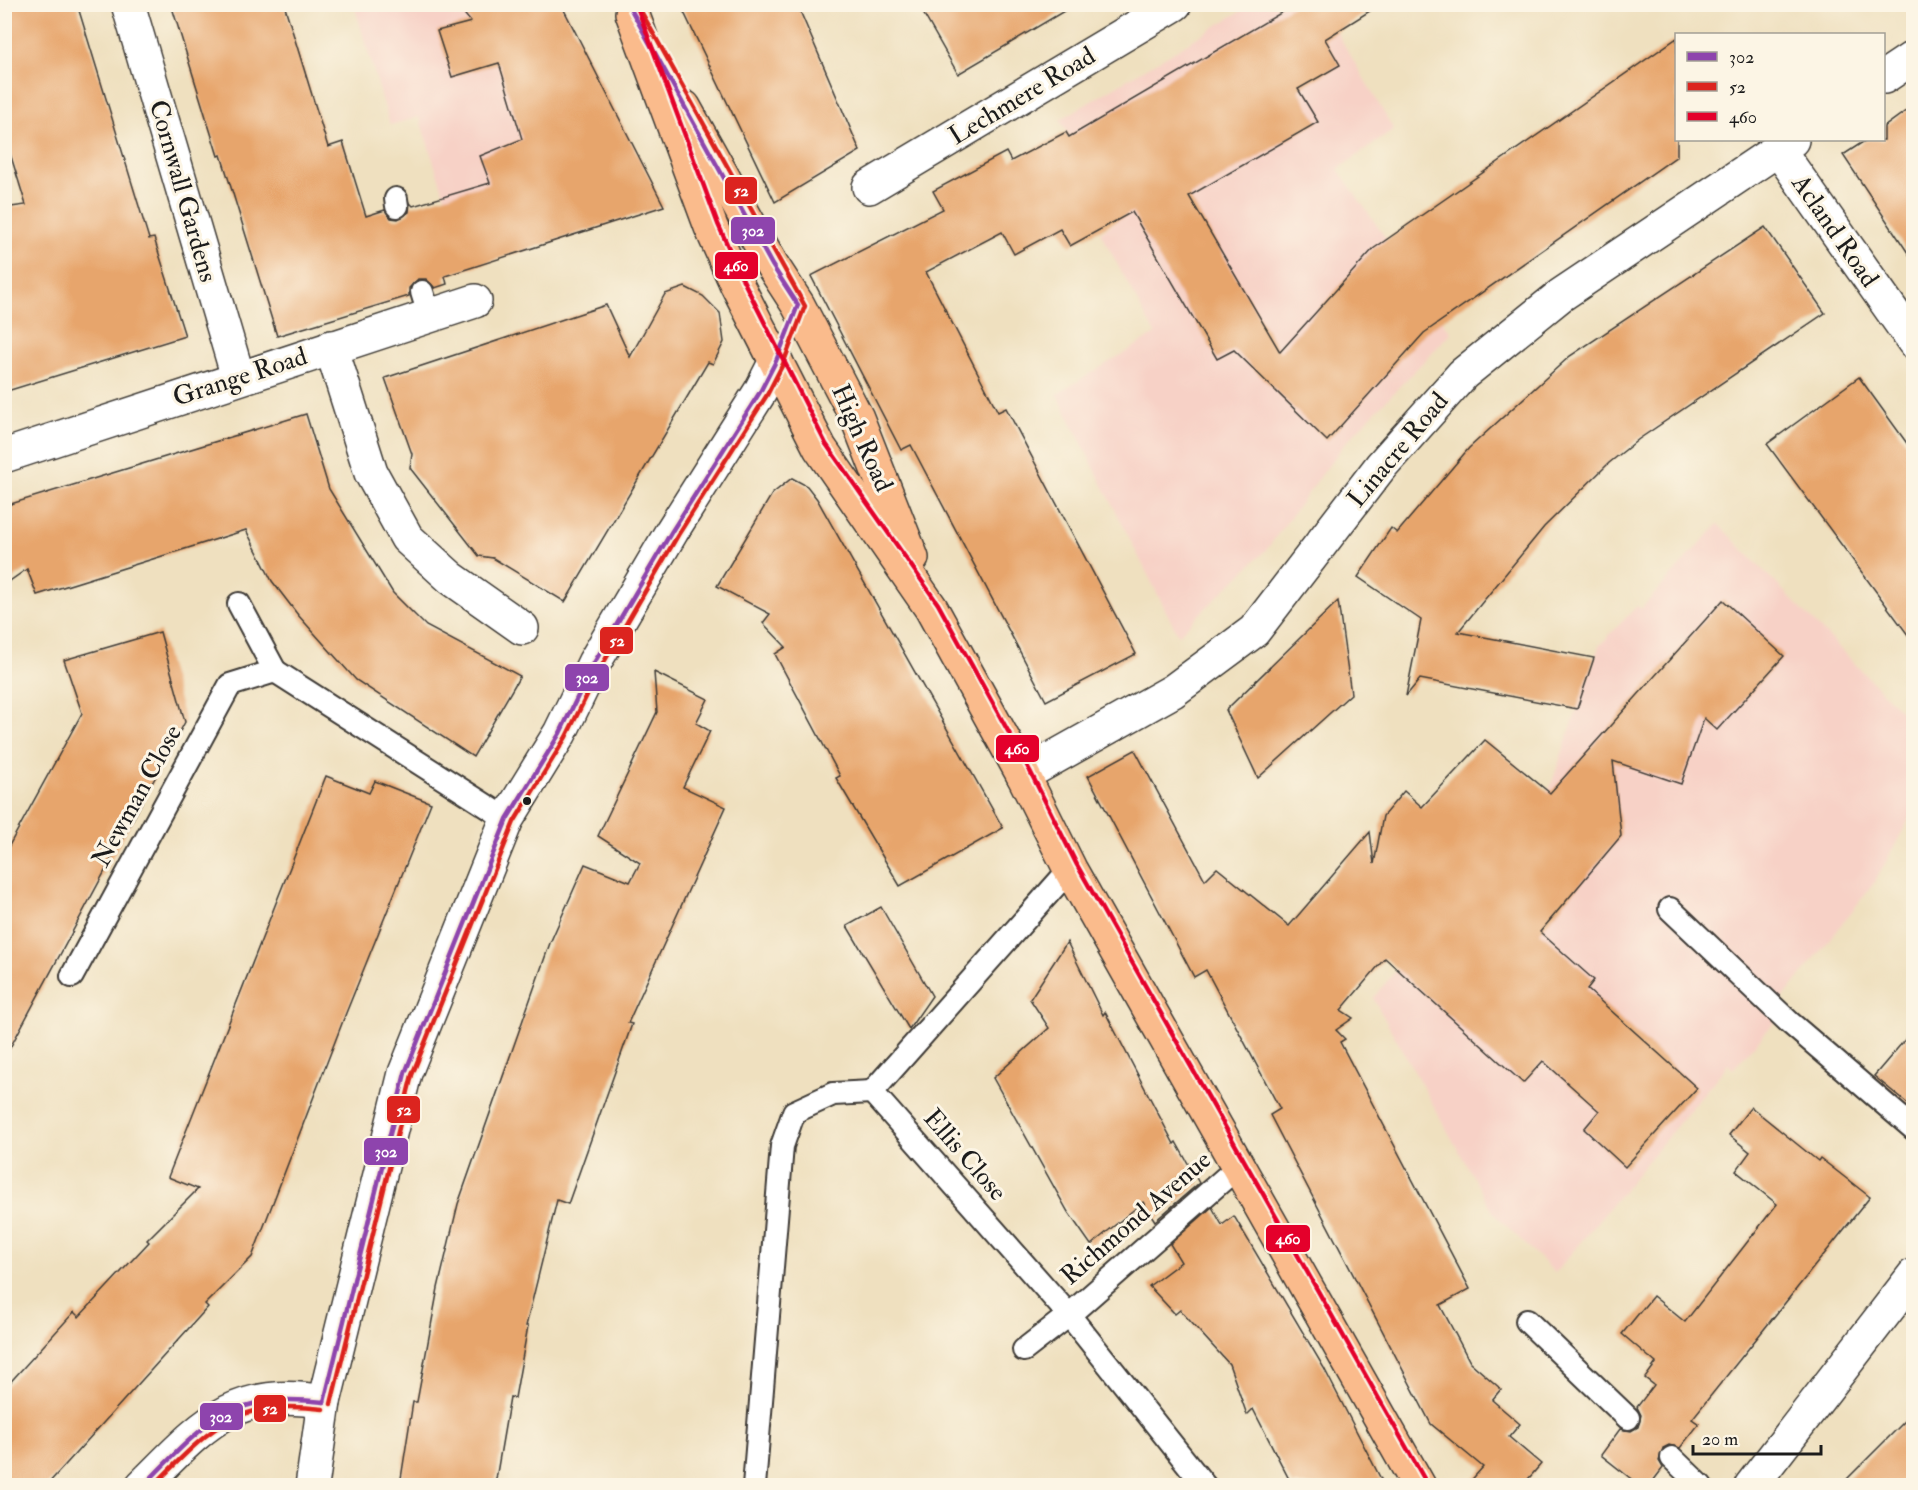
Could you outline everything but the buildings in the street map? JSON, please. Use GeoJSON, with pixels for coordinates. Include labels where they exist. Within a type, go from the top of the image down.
{"type":"FeatureCollection","features":[{"type":"Feature","properties":{"kind":"main road","name":"High Road"},"geometry":{"type":"LineString","coordinates":[[630,9],[772,265],[798,306],[861,426],[931,608]]}},
{"type":"Feature","properties":{"kind":"main road","name":"High Road"},"geometry":{"type":"LineString","coordinates":[[630,9],[711,227],[820,448],[931,608],[1023,775],[1070,869],[1240,1165],[1419,1485]]}},
{"type":"Feature","properties":{"kind":"main road"},"geometry":{"type":"LineString","coordinates":[[776,361],[798,306]]}},
{"type":"Feature","properties":{"kind":"street","name":"Cornwall Gardens"},"geometry":{"type":"LineString","coordinates":[[128,4],[238,377]]}},
{"type":"Feature","properties":{"kind":"street","name":"Lechmere Road"},"geometry":{"type":"LineString","coordinates":[[869,187],[1175,4]]}},
{"type":"Feature","properties":{"kind":"street"},"geometry":{"type":"LineString","coordinates":[[1885,76],[1914,57]]}},
{"type":"Feature","properties":{"kind":"street","name":"Acland Road"},"geometry":{"type":"LineString","coordinates":[[1785,144],[1914,342]]}},
{"type":"Feature","properties":{"kind":"street","name":"Linacre Road"},"geometry":{"type":"LineString","coordinates":[[1023,775],[1173,691],[1254,631],[1381,466],[1462,374],[1561,295],[1785,144]]}},
{"type":"Feature","properties":{"kind":"street","name":"Grange Road"},"geometry":{"type":"LineString","coordinates":[[4,456],[331,347],[426,304],[476,301]]}},
{"type":"Feature","properties":{"kind":"street"},"geometry":{"type":"LineString","coordinates":[[331,347],[371,473],[407,538],[451,578],[522,628]]}},
{"type":"Feature","properties":{"kind":"street"},"geometry":{"type":"LineString","coordinates":[[312,1485],[324,1402],[405,1073],[507,819],[560,733],[594,663],[672,531],[760,392],[776,361]]}},
{"type":"Feature","properties":{"kind":"street"},"geometry":{"type":"LineString","coordinates":[[1751,1485],[1914,1275]]}},
{"type":"Feature","properties":{"kind":"street"},"geometry":{"type":"LineString","coordinates":[[142,1485],[206,1423],[248,1403],[297,1397],[324,1402]]}},
{"type":"Feature","properties":{"kind":"lane"},"geometry":{"type":"LineString","coordinates":[[240,604],[275,671],[507,819]]}},
{"type":"Feature","properties":{"kind":"lane","name":"Newman Close"},"geometry":{"type":"LineString","coordinates":[[72,976],[231,685],[275,671]]}},
{"type":"Feature","properties":{"kind":"lane"},"geometry":{"type":"LineString","coordinates":[[754,1485],[782,1146],[794,1112],[833,1094],[872,1092],[1070,869]]}},
{"type":"Feature","properties":{"kind":"lane"},"geometry":{"type":"LineString","coordinates":[[1670,909],[1789,1022],[1914,1129]]}},
{"type":"Feature","properties":{"kind":"lane","name":"Ellis Close"},"geometry":{"type":"LineString","coordinates":[[872,1092],[1069,1315],[1205,1485]]}},
{"type":"Feature","properties":{"kind":"lane","name":"Richmond Avenue"},"geometry":{"type":"LineString","coordinates":[[1024,1350],[1069,1315],[1240,1165]]}},
{"type":"Feature","properties":{"kind":"lane"},"geometry":{"type":"LineString","coordinates":[[1527,1321],[1628,1418]]}},
{"type":"Feature","properties":{"kind":"lane"},"geometry":{"type":"LineString","coordinates":[[1671,1458],[1701,1485]]}},
{"type":"Feature","properties":{"kind":"shaded area"},"geometry":{"type":"Polygon","coordinates":[[[354,5],[562,5],[664,206],[468,268],[419,117],[390,125],[354,5]]]}},
{"type":"Feature","properties":{"kind":"shaded area"},"geometry":{"type":"Polygon","coordinates":[[[1251,5],[1321,5],[1394,130],[1338,169],[1451,333],[1346,442],[1266,550],[1178,635],[1057,394],[1155,334],[1100,232],[1117,221],[1060,120],[1251,5]]]}},
{"type":"Feature","properties":{"kind":"shaded area"},"geometry":{"type":"Polygon","coordinates":[[[1718,524],[1900,710],[1913,714],[1913,812],[1875,882],[1780,1002],[1787,1008],[1733,1069],[1728,1064],[1555,1273],[1494,1214],[1373,998],[1550,788],[1599,646],[1637,606],[1641,609],[1718,524]]]}},
{"type":"Feature","properties":{"kind":"transit line","name":"302"},"geometry":{"type":"LineString","coordinates":[[324,1402],[405,1073],[507,819],[560,733],[594,663],[672,531],[760,392],[776,361],[798,305],[772,265],[628,4]]}},
{"type":"Feature","properties":{"kind":"transit line","name":"460"},"geometry":{"type":"LineString","coordinates":[[636,4],[718,224],[743,280],[826,444],[938,604],[1030,771],[1077,865],[1426,1482]]}},
{"type":"Feature","properties":{"kind":"transit line","name":"52"},"geometry":{"type":"LineString","coordinates":[[331,1404],[412,1075],[514,822],[566,737],[601,667],[678,535],[767,395],[783,364],[805,306],[637,4]]}},
{"type":"Feature","properties":{"kind":"transit line","name":"302"},"geometry":{"type":"LineString","coordinates":[[143,1486],[184,1445],[222,1416],[242,1407],[265,1402],[292,1400],[324,1402]]}},
{"type":"Feature","properties":{"kind":"transit line","name":"52"},"geometry":{"type":"LineString","coordinates":[[153,1486],[210,1433],[246,1413],[293,1407],[323,1409]]}}]}
